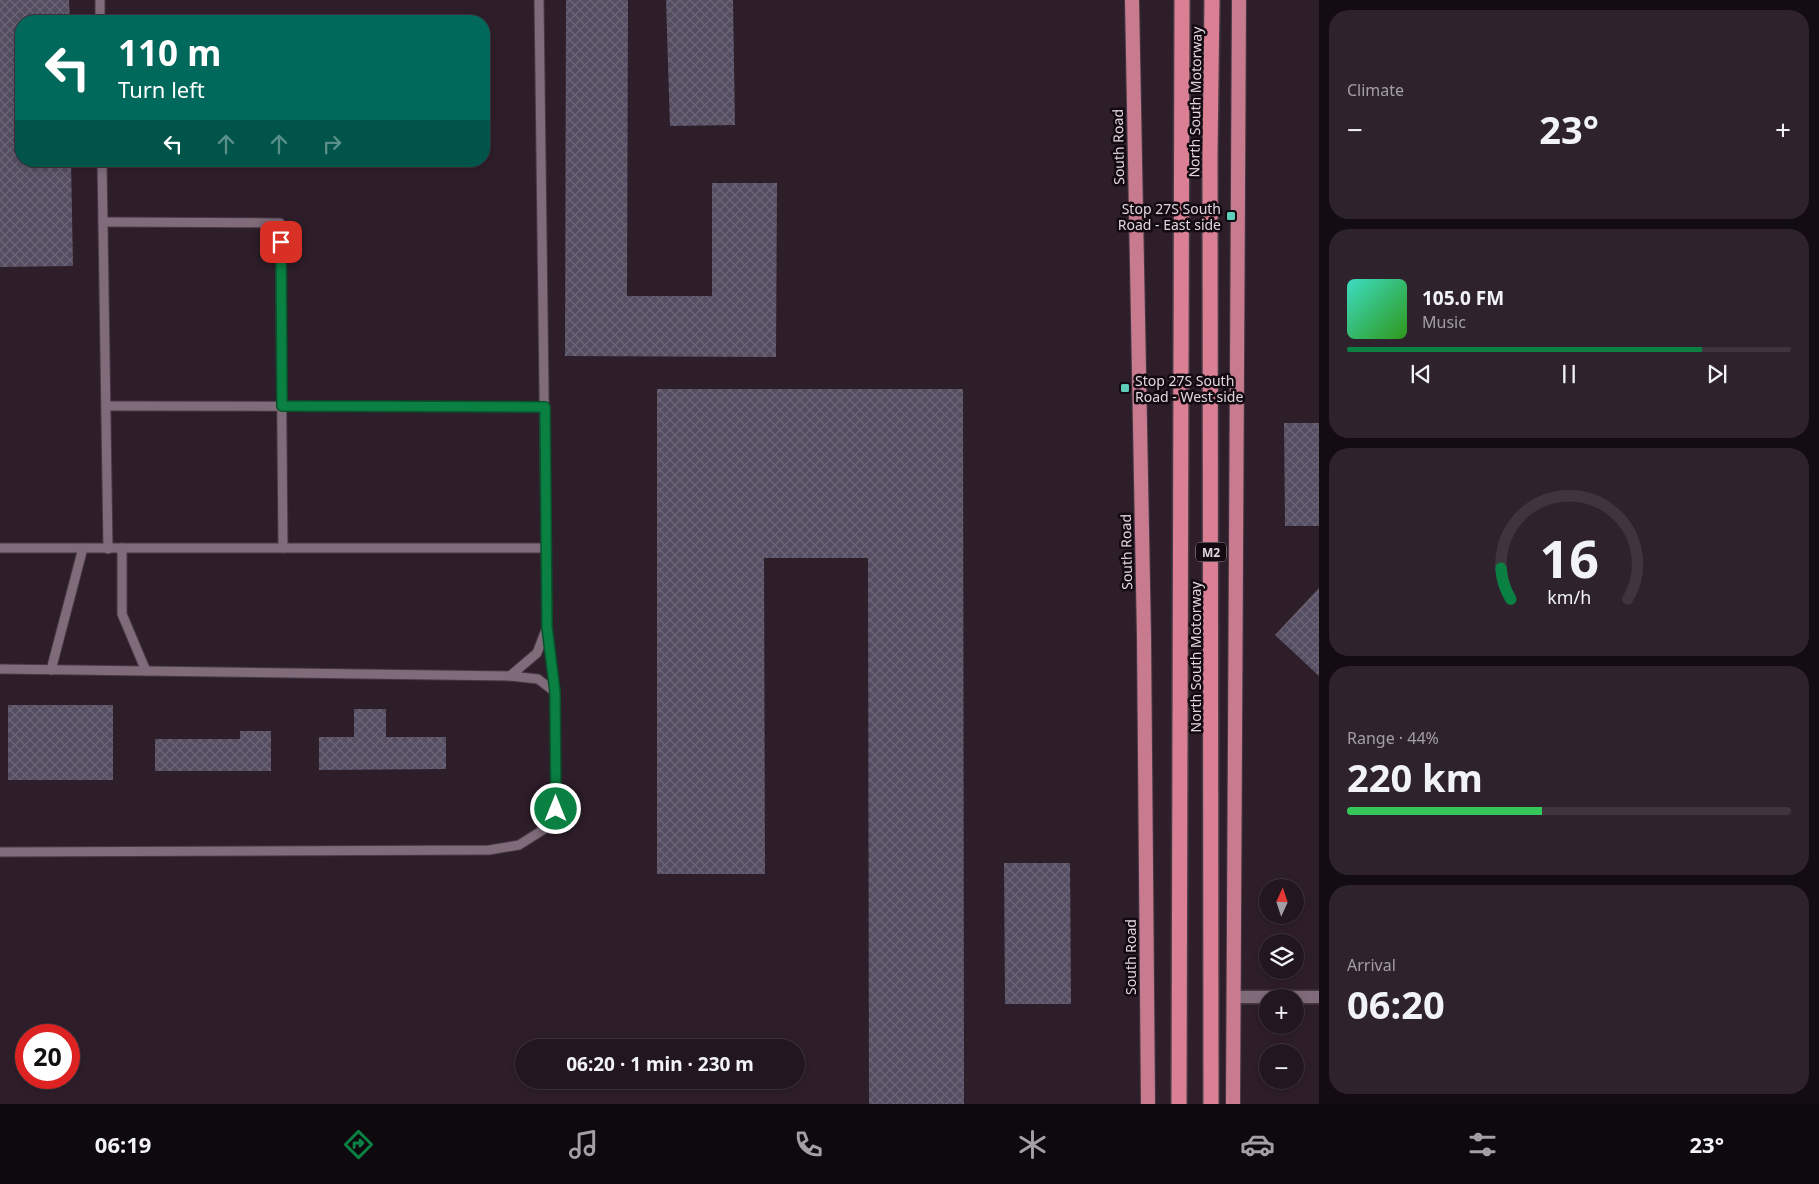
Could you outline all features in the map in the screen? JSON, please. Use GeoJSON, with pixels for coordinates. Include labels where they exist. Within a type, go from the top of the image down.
{"type":"FeatureCollection","features":[{"type":"Feature","properties":{"kind":"highway","name":"South Road"},"geometry":{"type":"LineString","coordinates":[[1132,0],[1144,637],[1148,1104]]}},
{"type":"Feature","properties":{"kind":"highway","name":"North South Motorway"},"geometry":{"type":"LineString","coordinates":[[1178,1104],[1182,0]]}},
{"type":"Feature","properties":{"kind":"highway","name":"North South Motorway"},"geometry":{"type":"LineString","coordinates":[[1211,1104],[1210,156],[1212,0]]}},
{"type":"Feature","properties":{"kind":"highway"},"geometry":{"type":"LineString","coordinates":[[1233,1104],[1239,0]]}},
{"type":"Feature","properties":{"kind":"street"},"geometry":{"type":"LineString","coordinates":[[1234,997],[1319,997]]}},
{"type":"Feature","properties":{"kind":"lane"},"geometry":{"type":"LineString","coordinates":[[100,0],[100,15]]}},
{"type":"Feature","properties":{"kind":"lane"},"geometry":{"type":"LineString","coordinates":[[0,852],[489,850],[519,845],[546,828],[556,809],[555,692],[547,627],[539,0]]}},
{"type":"Feature","properties":{"kind":"lane"},"geometry":{"type":"LineString","coordinates":[[102,167],[108,548]]}},
{"type":"Feature","properties":{"kind":"lane"},"geometry":{"type":"LineString","coordinates":[[103,222],[280,223],[283,548]]}},
{"type":"Feature","properties":{"kind":"lane"},"geometry":{"type":"LineString","coordinates":[[106,406],[545,407]]}},
{"type":"Feature","properties":{"kind":"lane"},"geometry":{"type":"LineString","coordinates":[[0,548],[546,548]]}},
{"type":"Feature","properties":{"kind":"lane"},"geometry":{"type":"LineString","coordinates":[[51,670],[83,548]]}},
{"type":"Feature","properties":{"kind":"lane"},"geometry":{"type":"LineString","coordinates":[[122,548],[122,614],[146,671]]}},
{"type":"Feature","properties":{"kind":"lane"},"geometry":{"type":"LineString","coordinates":[[510,676],[537,653],[547,627]]}},
{"type":"Feature","properties":{"kind":"lane"},"geometry":{"type":"LineString","coordinates":[[0,669],[510,676],[538,679],[555,692]]}},
{"type":"Feature","properties":{"kind":"building"},"geometry":{"type":"Polygon","coordinates":[[[0,0],[69,0],[70,15],[15,15],[15,167],[71,167],[73,266],[0,267],[0,0]]]}},
{"type":"Feature","properties":{"kind":"building"},"geometry":{"type":"Polygon","coordinates":[[[566,0],[628,0],[627,296],[712,296],[712,183],[777,183],[776,357],[565,356],[566,0]]]}},
{"type":"Feature","properties":{"kind":"building"},"geometry":{"type":"Polygon","coordinates":[[[666,0],[733,0],[735,125],[670,126],[666,0]]]}},
{"type":"Feature","properties":{"kind":"building"},"geometry":{"type":"Polygon","coordinates":[[[657,389],[963,389],[964,1104],[869,1104],[868,558],[764,558],[765,874],[657,874],[657,389]]]}},
{"type":"Feature","properties":{"kind":"building"},"geometry":{"type":"Polygon","coordinates":[[[1284,423],[1319,423],[1319,526],[1285,526],[1284,423]]]}},
{"type":"Feature","properties":{"kind":"building"},"geometry":{"type":"Polygon","coordinates":[[[1319,588],[1319,676],[1275,635],[1319,588]]]}},
{"type":"Feature","properties":{"kind":"building"},"geometry":{"type":"Polygon","coordinates":[[[8,705],[113,705],[113,780],[8,780],[8,705]]]}},
{"type":"Feature","properties":{"kind":"building"},"geometry":{"type":"Polygon","coordinates":[[[354,709],[386,709],[386,737],[446,737],[446,769],[319,770],[319,737],[354,737],[354,709]]]}},
{"type":"Feature","properties":{"kind":"building"},"geometry":{"type":"Polygon","coordinates":[[[240,731],[271,731],[271,771],[155,771],[155,739],[240,739],[240,731]]]}},
{"type":"Feature","properties":{"kind":"building"},"geometry":{"type":"Polygon","coordinates":[[[1004,863],[1070,863],[1071,1004],[1005,1004],[1004,863]]]}},
{"type":"Feature","properties":{"kind":"place","name":"Stop 27S South Road - East side"},"geometry":{"type":"Point","coordinates":[1231,216]}},
{"type":"Feature","properties":{"kind":"place","name":"Stop 27S South Road - West side"},"geometry":{"type":"Point","coordinates":[1125,388]}},
{"type":"Feature","properties":{"kind":"route"},"geometry":{"type":"LineString","coordinates":[[281,242],[282,406],[545,407],[547,627],[555,692],[556,809]]}}]}
